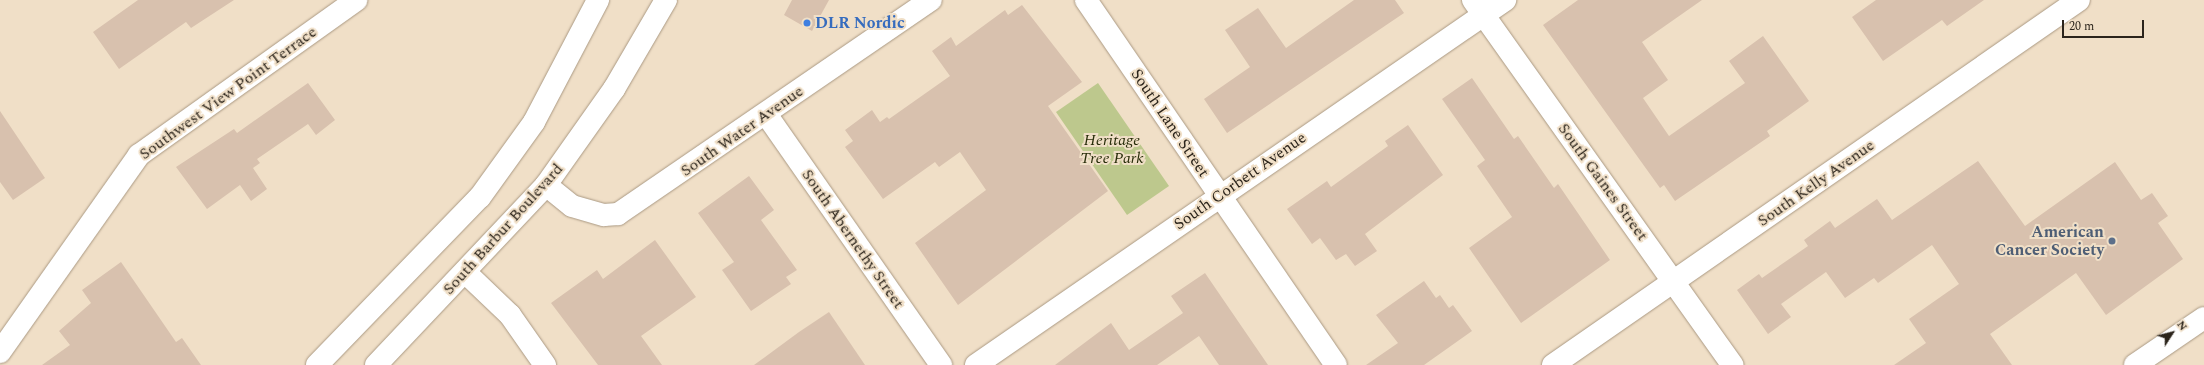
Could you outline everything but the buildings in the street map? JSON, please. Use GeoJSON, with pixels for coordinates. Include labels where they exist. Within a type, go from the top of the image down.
{"type":"FeatureCollection","features":[{"type":"Feature","properties":{"kind":"street","name":"Southwest View Point Terrace"},"geometry":{"type":"LineString","coordinates":[[0,352],[139,155],[356,0]]}},
{"type":"Feature","properties":{"kind":"street"},"geometry":{"type":"LineString","coordinates":[[318,365],[480,197],[534,122],[598,0]]}},
{"type":"Feature","properties":{"kind":"street","name":"South Barbur Boulevard"},"geometry":{"type":"LineString","coordinates":[[376,365],[466,272],[546,185],[598,115],[666,0]]}},
{"type":"Feature","properties":{"kind":"street","name":"South Water Avenue"},"geometry":{"type":"LineString","coordinates":[[546,185],[572,206],[604,215],[618,214],[931,0]]}},
{"type":"Feature","properties":{"kind":"street","name":"South Lane Street"},"geometry":{"type":"LineString","coordinates":[[1086,0],[1336,365]]}},
{"type":"Feature","properties":{"kind":"street","name":"South Corbett Avenue"},"geometry":{"type":"LineString","coordinates":[[976,365],[1219,195],[1478,8],[1505,0]]}},
{"type":"Feature","properties":{"kind":"street","name":"South Kelly Avenue"},"geometry":{"type":"LineString","coordinates":[[1553,365],[2079,0]]}},
{"type":"Feature","properties":{"kind":"street","name":"South Gaines Street"},"geometry":{"type":"LineString","coordinates":[[1478,8],[1732,365]]}},
{"type":"Feature","properties":{"kind":"street","name":"South Abernethy Street"},"geometry":{"type":"LineString","coordinates":[[766,114],[941,365]]}},
{"type":"Feature","properties":{"kind":"street"},"geometry":{"type":"LineString","coordinates":[[466,272],[510,315],[546,365]]}},
{"type":"Feature","properties":{"kind":"street"},"geometry":{"type":"LineString","coordinates":[[2135,365],[2204,318]]}},
{"type":"Feature","properties":{"kind":"green space","name":"Heritage Tree Park"},"geometry":{"type":"Polygon","coordinates":[[[1098,83],[1169,186],[1127,215],[1056,112],[1098,83]]]}},
{"type":"Feature","properties":{"kind":"place","name":"DLR Nordic"},"geometry":{"type":"Point","coordinates":[807,23]}},
{"type":"Feature","properties":{"kind":"place","name":"American Cancer Society"},"geometry":{"type":"Point","coordinates":[2112,241]}}]}
